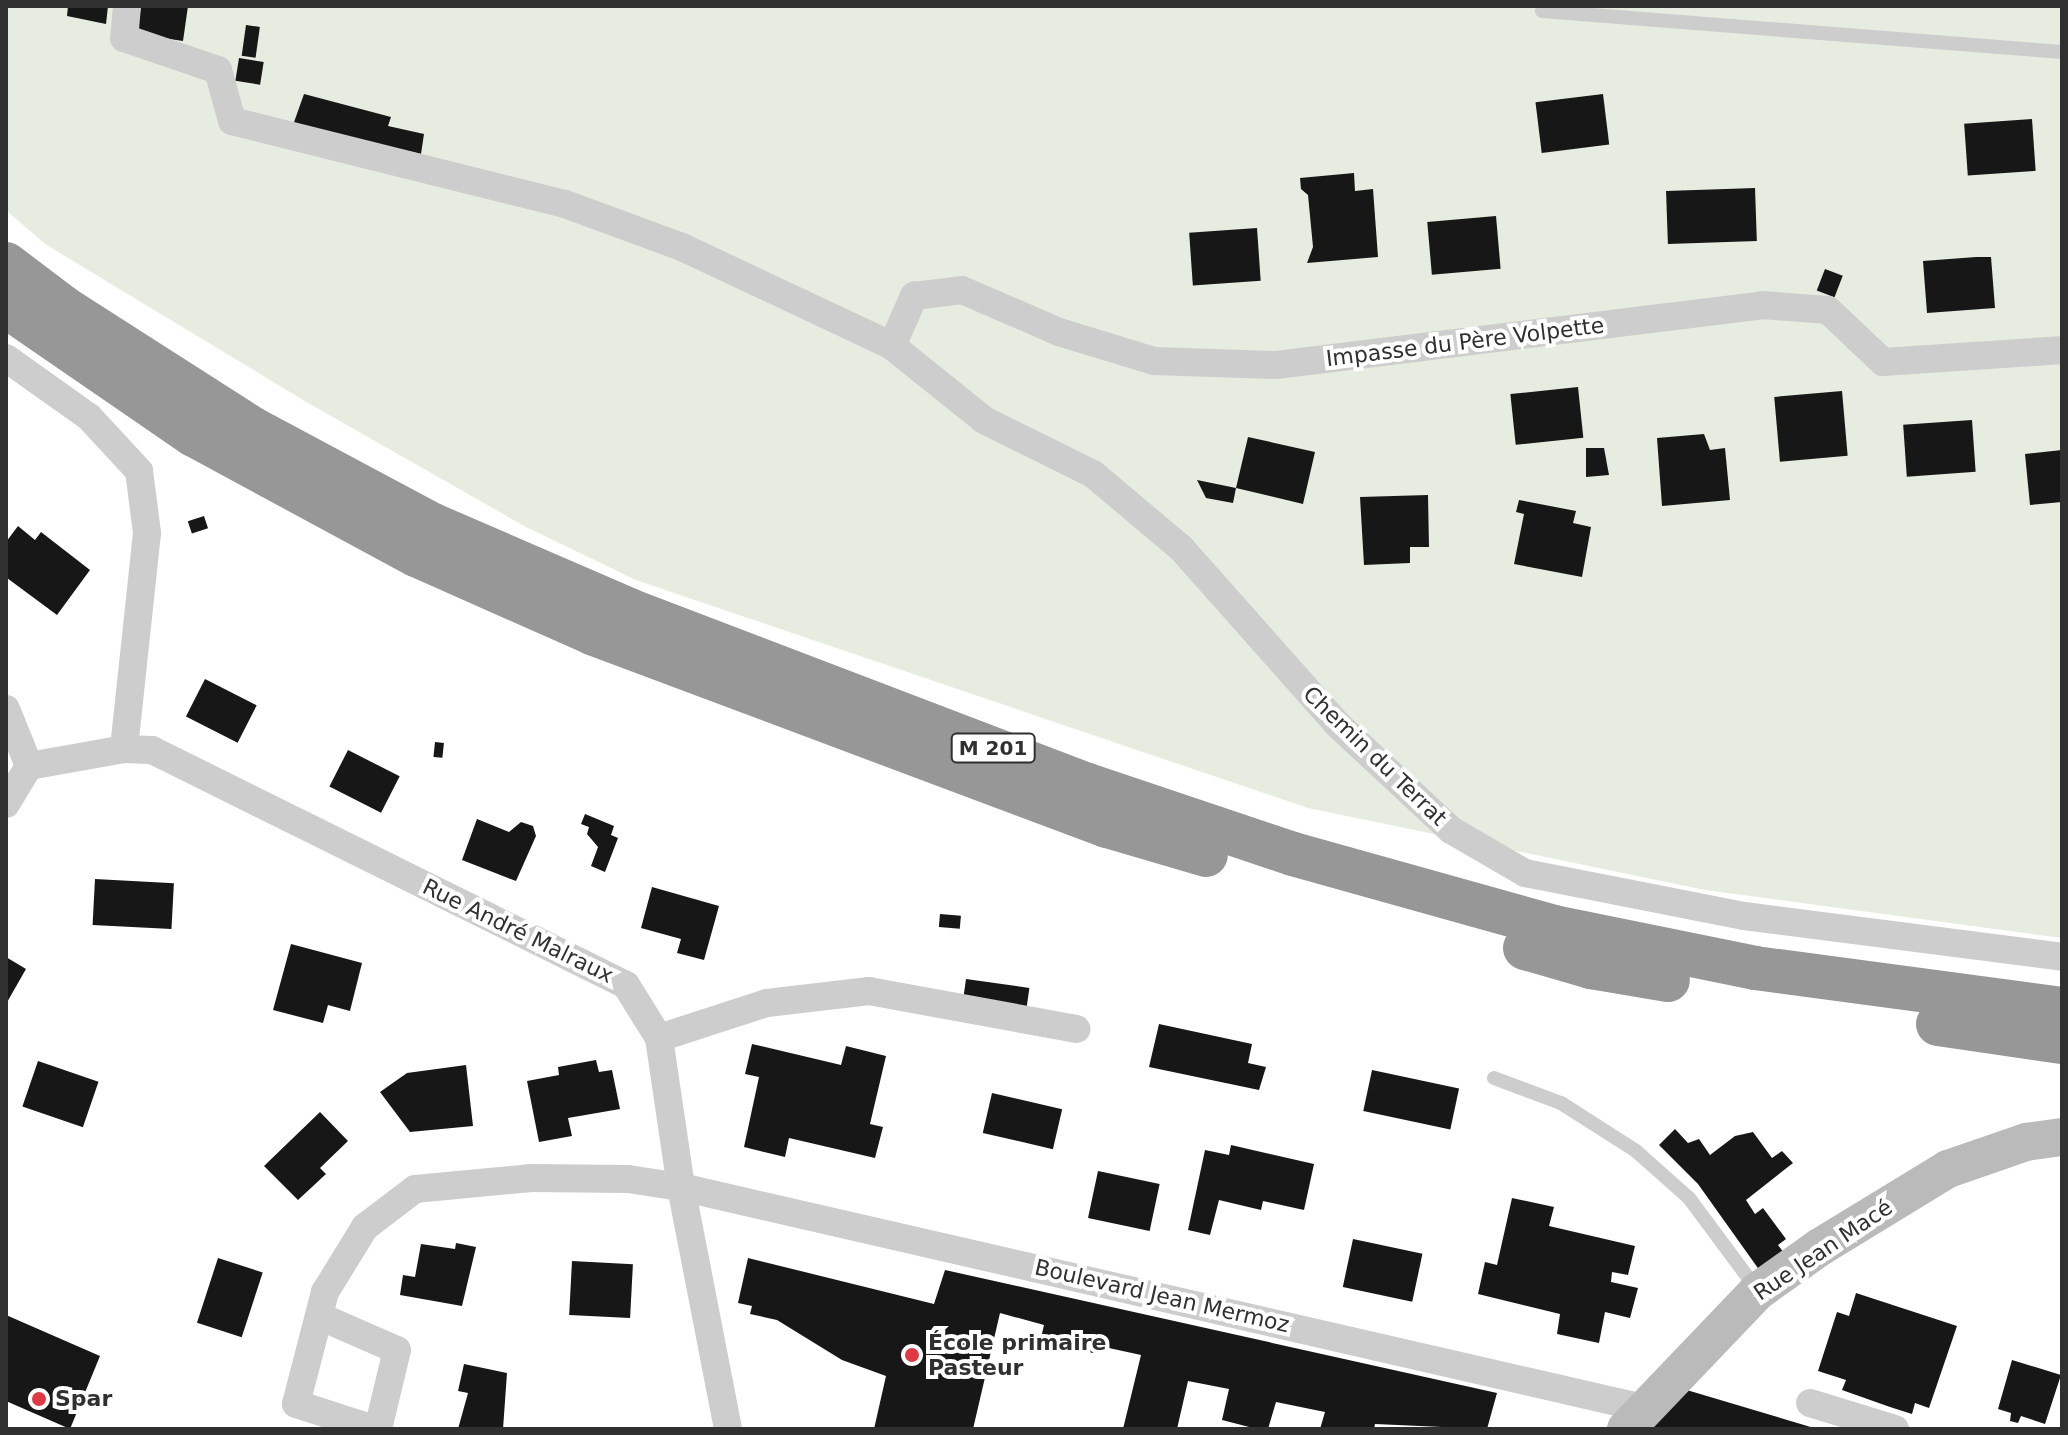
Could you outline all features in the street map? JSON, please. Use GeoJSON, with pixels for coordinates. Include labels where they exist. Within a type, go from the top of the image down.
{"type":"FeatureCollection","features":[{"type":"Feature","properties":{"kind":"highway","name":"M 201"},"geometry":{"type":"LineString","coordinates":[[6,264],[64,308],[253,429],[433,525],[629,610],[1088,785],[1293,854],[1554,927],[1755,968],[2062,1009]]}},
{"type":"Feature","properties":{"kind":"highway","name":"M 201"},"geometry":{"type":"LineString","coordinates":[[6,306],[194,435],[416,555],[594,634],[1107,826],[1591,967],[2062,1042]]}},
{"type":"Feature","properties":{"kind":"street","name":"Chemin du Terrat"},"geometry":{"type":"LineString","coordinates":[[127,6],[124,38],[218,70],[232,121],[565,204],[682,247],[892,346],[984,420],[1093,474],[1181,548],[1337,724],[1451,830],[1525,873],[1744,916],[2062,957]]}},
{"type":"Feature","properties":{"kind":"street","name":"Impasse du Père Volpette"},"geometry":{"type":"LineString","coordinates":[[892,346],[914,296],[962,290],[1059,332],[1154,361],[1276,365],[1762,305],[1828,310],[1883,362],[2062,350]]}},
{"type":"Feature","properties":{"kind":"street"},"geometry":{"type":"LineString","coordinates":[[6,358],[89,417],[139,471],[147,533],[124,749]]}},
{"type":"Feature","properties":{"kind":"street"},"geometry":{"type":"LineString","coordinates":[[6,709],[29,766],[6,804]]}},
{"type":"Feature","properties":{"kind":"street","name":"Rue André Malraux"},"geometry":{"type":"LineString","coordinates":[[29,766],[124,749],[152,750],[579,958],[626,985],[659,1038],[681,1187],[728,1429]]}},
{"type":"Feature","properties":{"kind":"street"},"geometry":{"type":"LineString","coordinates":[[659,1038],[767,1003],[869,991],[1077,1029]]}},
{"type":"Feature","properties":{"kind":"street","name":"Rue Jean Macé"},"geometry":{"type":"LineString","coordinates":[[1634,1418],[1758,1291],[1948,1169],[2026,1142],[2062,1137]]}},
{"type":"Feature","properties":{"kind":"street","name":"Boulevard Jean Mermoz"},"geometry":{"type":"LineString","coordinates":[[376,1429],[296,1404],[325,1292],[365,1227],[415,1189],[531,1178],[628,1179],[681,1187],[1634,1418]]}},
{"type":"Feature","properties":{"kind":"street"},"geometry":{"type":"LineString","coordinates":[[319,1316],[397,1350],[376,1429]]}},
{"type":"Feature","properties":{"kind":"street"},"geometry":{"type":"LineString","coordinates":[[1810,1403],[1895,1429]]}},
{"type":"Feature","properties":{"kind":"lane"},"geometry":{"type":"LineString","coordinates":[[1542,11],[1696,19],[2062,52]]}},
{"type":"Feature","properties":{"kind":"lane"},"geometry":{"type":"LineString","coordinates":[[1494,1078],[1561,1103],[1636,1151],[1689,1198],[1758,1291]]}},
{"type":"Feature","properties":{"kind":"shaded area"},"geometry":{"type":"Polygon","coordinates":[[[6,6],[2062,6],[2062,938],[1705,890],[1308,808],[636,580],[526,527],[303,400],[45,244],[6,210],[6,6]]]}},
{"type":"Feature","properties":{"kind":"building"},"geometry":{"type":"Polygon","coordinates":[[[68,6],[108,6],[106,24],[67,16],[68,6]]]}},
{"type":"Feature","properties":{"kind":"building"},"geometry":{"type":"Polygon","coordinates":[[[141,6],[188,6],[183,41],[137,34],[141,6]]]}},
{"type":"Feature","properties":{"kind":"building"},"geometry":{"type":"Polygon","coordinates":[[[246,25],[260,27],[256,58],[242,56],[246,25]]]}},
{"type":"Feature","properties":{"kind":"building"},"geometry":{"type":"Polygon","coordinates":[[[239,58],[264,62],[260,85],[235,81],[239,58]]]}},
{"type":"Feature","properties":{"kind":"building"},"geometry":{"type":"Polygon","coordinates":[[[304,94],[391,117],[388,126],[424,134],[421,154],[293,125],[304,94]]]}},
{"type":"Feature","properties":{"kind":"building"},"geometry":{"type":"Polygon","coordinates":[[[1603,94],[1609,145],[1542,153],[1536,102],[1603,94]]]}},
{"type":"Feature","properties":{"kind":"building"},"geometry":{"type":"Polygon","coordinates":[[[2032,119],[2036,171],[1968,176],[1964,124],[2032,119]]]}},
{"type":"Feature","properties":{"kind":"building"},"geometry":{"type":"Polygon","coordinates":[[[1354,173],[1355,191],[1373,189],[1378,257],[1307,263],[1313,247],[1308,195],[1301,189],[1300,178],[1354,173]]]}},
{"type":"Feature","properties":{"kind":"building"},"geometry":{"type":"Polygon","coordinates":[[[1755,188],[1757,241],[1668,244],[1666,191],[1755,188]]]}},
{"type":"Feature","properties":{"kind":"building"},"geometry":{"type":"Polygon","coordinates":[[[1496,216],[1501,269],[1432,275],[1427,222],[1496,216]]]}},
{"type":"Feature","properties":{"kind":"building"},"geometry":{"type":"Polygon","coordinates":[[[1257,228],[1261,281],[1193,286],[1189,233],[1257,228]]]}},
{"type":"Feature","properties":{"kind":"building"},"geometry":{"type":"Polygon","coordinates":[[[1991,257],[1995,308],[1927,313],[1923,261],[1991,257]]]}},
{"type":"Feature","properties":{"kind":"building"},"geometry":{"type":"Polygon","coordinates":[[[1825,269],[1843,276],[1834,297],[1817,290],[1825,269]]]}},
{"type":"Feature","properties":{"kind":"building"},"geometry":{"type":"Polygon","coordinates":[[[1578,387],[1583,438],[1516,445],[1510,394],[1578,387]]]}},
{"type":"Feature","properties":{"kind":"building"},"geometry":{"type":"Polygon","coordinates":[[[1842,391],[1848,456],[1780,462],[1774,397],[1842,391]]]}},
{"type":"Feature","properties":{"kind":"building"},"geometry":{"type":"Polygon","coordinates":[[[1972,420],[1976,472],[1907,477],[1903,425],[1972,420]]]}},
{"type":"Feature","properties":{"kind":"building"},"geometry":{"type":"Polygon","coordinates":[[[1704,434],[1710,450],[1725,448],[1730,500],[1662,506],[1657,438],[1704,434]]]}},
{"type":"Feature","properties":{"kind":"building"},"geometry":{"type":"Polygon","coordinates":[[[1248,437],[1315,452],[1303,504],[1236,488],[1248,437]]]}},
{"type":"Feature","properties":{"kind":"building"},"geometry":{"type":"Polygon","coordinates":[[[1586,448],[1604,448],[1609,475],[1586,477],[1586,448]]]}},
{"type":"Feature","properties":{"kind":"building"},"geometry":{"type":"Polygon","coordinates":[[[2062,450],[2062,502],[2030,505],[2025,454],[2062,450]]]}},
{"type":"Feature","properties":{"kind":"building"},"geometry":{"type":"Polygon","coordinates":[[[1197,480],[1236,488],[1233,503],[1206,498],[1197,480]]]}},
{"type":"Feature","properties":{"kind":"building"},"geometry":{"type":"Polygon","coordinates":[[[1428,495],[1429,547],[1410,547],[1410,563],[1364,565],[1360,497],[1428,495]]]}},
{"type":"Feature","properties":{"kind":"building"},"geometry":{"type":"Polygon","coordinates":[[[1519,500],[1576,511],[1573,523],[1591,527],[1582,577],[1514,564],[1524,514],[1516,512],[1519,500]]]}},
{"type":"Feature","properties":{"kind":"building"},"geometry":{"type":"Polygon","coordinates":[[[204,516],[208,528],[192,534],[188,521],[204,516]]]}},
{"type":"Feature","properties":{"kind":"building"},"geometry":{"type":"Polygon","coordinates":[[[18,526],[35,540],[41,532],[90,570],[57,615],[7,578],[6,542],[18,526]]]}},
{"type":"Feature","properties":{"kind":"building"},"geometry":{"type":"Polygon","coordinates":[[[205,679],[257,705],[238,743],[186,716],[205,679]]]}},
{"type":"Feature","properties":{"kind":"building"},"geometry":{"type":"Polygon","coordinates":[[[435,742],[444,743],[442,758],[433,757],[435,742]]]}},
{"type":"Feature","properties":{"kind":"building"},"geometry":{"type":"Polygon","coordinates":[[[348,750],[400,776],[381,813],[329,787],[348,750]]]}},
{"type":"Feature","properties":{"kind":"building"},"geometry":{"type":"Polygon","coordinates":[[[585,814],[614,826],[611,835],[618,838],[605,872],[591,866],[598,847],[587,834],[589,827],[581,824],[585,814]]]}},
{"type":"Feature","properties":{"kind":"building"},"geometry":{"type":"Polygon","coordinates":[[[477,819],[509,832],[521,822],[533,826],[536,836],[516,881],[462,860],[477,819]]]}},
{"type":"Feature","properties":{"kind":"building"},"geometry":{"type":"Polygon","coordinates":[[[95,879],[174,883],[171,929],[93,925],[95,879]]]}},
{"type":"Feature","properties":{"kind":"building"},"geometry":{"type":"Polygon","coordinates":[[[652,887],[719,906],[704,960],[677,953],[681,939],[641,928],[652,887]]]}},
{"type":"Feature","properties":{"kind":"building"},"geometry":{"type":"Polygon","coordinates":[[[940,914],[961,916],[960,929],[939,927],[940,914]]]}},
{"type":"Feature","properties":{"kind":"building"},"geometry":{"type":"Polygon","coordinates":[[[291,944],[362,963],[350,1011],[328,1005],[323,1023],[273,1010],[291,944]]]}},
{"type":"Feature","properties":{"kind":"building"},"geometry":{"type":"Polygon","coordinates":[[[6,957],[26,969],[6,1004],[6,957]]]}},
{"type":"Feature","properties":{"kind":"building"},"geometry":{"type":"Polygon","coordinates":[[[966,979],[1029,988],[1026,1014],[962,1005],[966,979]]]}},
{"type":"Feature","properties":{"kind":"building"},"geometry":{"type":"Polygon","coordinates":[[[1159,1024],[1252,1044],[1248,1063],[1266,1067],[1259,1090],[1149,1067],[1159,1024]]]}},
{"type":"Feature","properties":{"kind":"building"},"geometry":{"type":"Polygon","coordinates":[[[752,1044],[841,1065],[846,1046],[886,1056],[870,1124],[883,1127],[875,1158],[789,1138],[785,1157],[744,1147],[759,1077],[745,1074],[752,1044]]]}},
{"type":"Feature","properties":{"kind":"building"},"geometry":{"type":"Polygon","coordinates":[[[596,1060],[599,1072],[612,1070],[620,1109],[568,1118],[572,1136],[539,1142],[527,1081],[559,1075],[558,1067],[596,1060]]]}},
{"type":"Feature","properties":{"kind":"building"},"geometry":{"type":"Polygon","coordinates":[[[38,1061],[99,1082],[83,1127],[22,1106],[38,1061]]]}},
{"type":"Feature","properties":{"kind":"building"},"geometry":{"type":"Polygon","coordinates":[[[466,1065],[473,1126],[410,1132],[380,1092],[407,1073],[466,1065]]]}},
{"type":"Feature","properties":{"kind":"building"},"geometry":{"type":"Polygon","coordinates":[[[1372,1070],[1459,1089],[1450,1130],[1363,1111],[1372,1070]]]}},
{"type":"Feature","properties":{"kind":"building"},"geometry":{"type":"Polygon","coordinates":[[[992,1093],[1062,1109],[1053,1149],[983,1133],[992,1093]]]}},
{"type":"Feature","properties":{"kind":"building"},"geometry":{"type":"Polygon","coordinates":[[[320,1112],[348,1141],[320,1168],[326,1174],[298,1200],[264,1166],[320,1112]]]}},
{"type":"Feature","properties":{"kind":"building"},"geometry":{"type":"Polygon","coordinates":[[[1675,1129],[1688,1143],[1699,1139],[1710,1155],[1735,1136],[1753,1132],[1772,1158],[1782,1151],[1793,1163],[1746,1200],[1755,1214],[1763,1208],[1786,1239],[1778,1245],[1784,1253],[1760,1271],[1698,1184],[1659,1145],[1675,1129]]]}},
{"type":"Feature","properties":{"kind":"building"},"geometry":{"type":"Polygon","coordinates":[[[1231,1145],[1314,1164],[1304,1210],[1263,1201],[1261,1210],[1219,1200],[1210,1235],[1188,1230],[1205,1150],[1229,1155],[1231,1145]]]}},
{"type":"Feature","properties":{"kind":"building"},"geometry":{"type":"Polygon","coordinates":[[[1098,1171],[1160,1184],[1150,1231],[1088,1218],[1098,1171]]]}},
{"type":"Feature","properties":{"kind":"building"},"geometry":{"type":"Polygon","coordinates":[[[1512,1198],[1554,1207],[1549,1226],[1635,1246],[1628,1275],[1612,1272],[1611,1282],[1638,1288],[1630,1318],[1605,1312],[1599,1343],[1557,1334],[1560,1314],[1478,1294],[1485,1262],[1497,1265],[1512,1198]]]}},
{"type":"Feature","properties":{"kind":"building"},"geometry":{"type":"Polygon","coordinates":[[[1353,1239],[1422,1254],[1412,1302],[1343,1287],[1353,1239]]]}},
{"type":"Feature","properties":{"kind":"building"},"geometry":{"type":"Polygon","coordinates":[[[456,1243],[476,1247],[462,1306],[400,1295],[403,1275],[415,1277],[421,1244],[455,1249],[456,1243]]]}},
{"type":"Feature","properties":{"kind":"building"},"geometry":{"type":"Polygon","coordinates":[[[218,1258],[263,1273],[242,1337],[197,1323],[218,1258]]]}},
{"type":"Feature","properties":{"kind":"building"},"geometry":{"type":"Polygon","coordinates":[[[748,1258],[934,1304],[945,1270],[1497,1393],[1487,1429],[1375,1424],[1374,1429],[1320,1429],[1325,1412],[1276,1402],[1268,1429],[1257,1429],[1222,1420],[1229,1389],[1188,1381],[1177,1429],[1123,1429],[1141,1355],[1095,1345],[1093,1353],[1040,1342],[1044,1325],[1000,1313],[973,1429],[874,1429],[886,1376],[842,1360],[777,1320],[750,1314],[752,1306],[738,1303],[748,1258]]]}},
{"type":"Feature","properties":{"kind":"building"},"geometry":{"type":"Polygon","coordinates":[[[572,1261],[633,1264],[630,1318],[569,1315],[572,1261]]]}},
{"type":"Feature","properties":{"kind":"building"},"geometry":{"type":"Polygon","coordinates":[[[1856,1293],[1957,1326],[1929,1408],[1915,1403],[1912,1414],[1890,1407],[1842,1390],[1846,1380],[1818,1371],[1837,1312],[1849,1316],[1856,1293]]]}},
{"type":"Feature","properties":{"kind":"building"},"geometry":{"type":"Polygon","coordinates":[[[6,1315],[100,1356],[70,1429],[6,1401],[6,1315]]]}},
{"type":"Feature","properties":{"kind":"building"},"geometry":{"type":"Polygon","coordinates":[[[2012,1360],[2061,1375],[2045,1424],[2021,1416],[2018,1423],[2010,1421],[2011,1413],[1998,1409],[2012,1360]]]}},
{"type":"Feature","properties":{"kind":"building"},"geometry":{"type":"Polygon","coordinates":[[[464,1364],[507,1373],[503,1429],[458,1429],[468,1393],[458,1391],[464,1364]]]}},
{"type":"Feature","properties":{"kind":"building"},"geometry":{"type":"Polygon","coordinates":[[[1680,1388],[1814,1428],[1814,1429],[1646,1429],[1680,1388]]]}},
{"type":"Feature","properties":{"kind":"place","name":"École primaire Pasteur"},"geometry":{"type":"Point","coordinates":[912,1355]}},
{"type":"Feature","properties":{"kind":"place","name":"Spar"},"geometry":{"type":"Point","coordinates":[39,1399]}}]}
